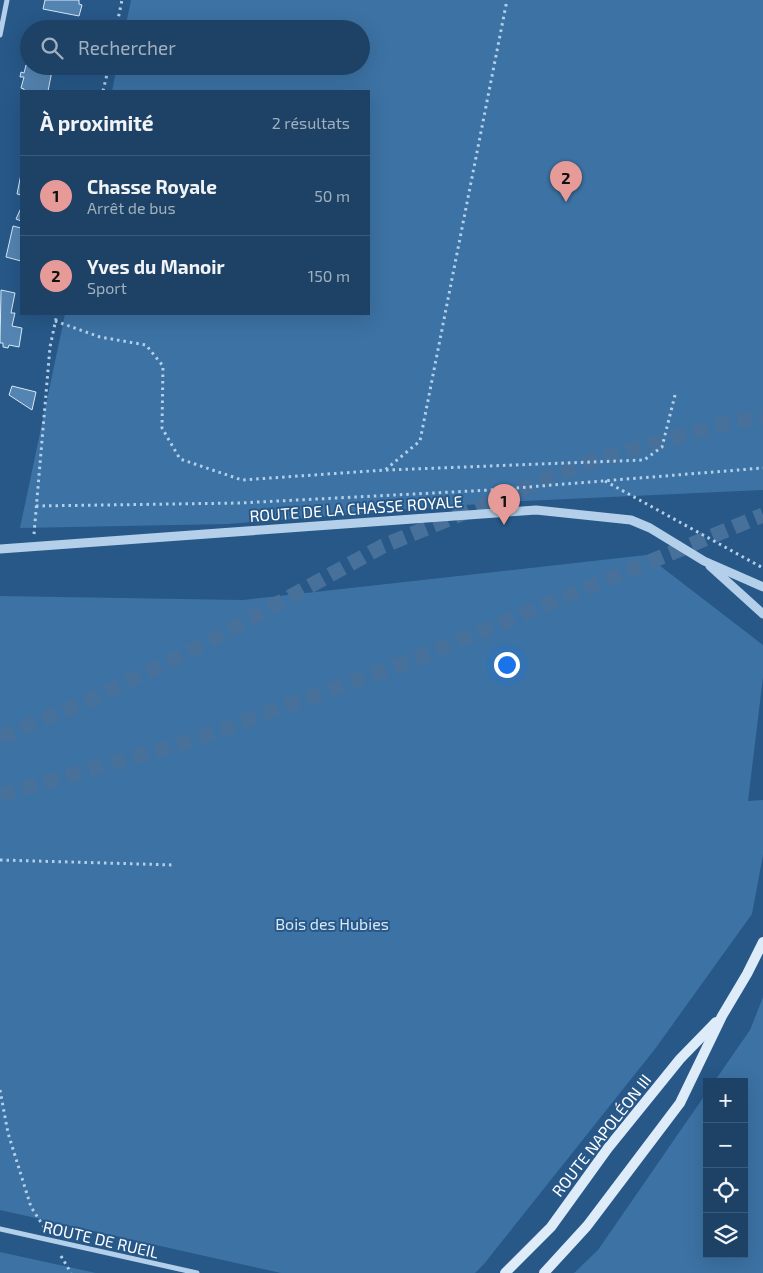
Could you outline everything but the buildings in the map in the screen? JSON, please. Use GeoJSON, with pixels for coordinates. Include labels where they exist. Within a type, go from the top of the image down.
{"type":"FeatureCollection","features":[{"type":"Feature","properties":{"kind":"main road","name":"ROUTE NAPOLÉON III"},"geometry":{"type":"LineString","coordinates":[[544,1273],[587,1226],[680,1103],[722,1016],[747,974],[763,942]]}},
{"type":"Feature","properties":{"kind":"main road","name":"ROUTE NAPOLÉON III"},"geometry":{"type":"LineString","coordinates":[[505,1273],[551,1227],[608,1148],[680,1059],[722,1016]]}},
{"type":"Feature","properties":{"kind":"street"},"geometry":{"type":"LineString","coordinates":[[0,35],[7,0]]}},
{"type":"Feature","properties":{"kind":"street","name":"ROUTE DE LA CHASSE ROYALE"},"geometry":{"type":"LineString","coordinates":[[0,549],[536,510],[631,520],[650,528],[704,561],[763,587]]}},
{"type":"Feature","properties":{"kind":"street","name":"ROUTE DE LA CHASSE ROYALE"},"geometry":{"type":"LineString","coordinates":[[704,561],[763,614]]}},
{"type":"Feature","properties":{"kind":"street","name":"ROUTE DE RUEIL"},"geometry":{"type":"LineString","coordinates":[[0,1229],[197,1273]]}},
{"type":"Feature","properties":{"kind":"path"},"geometry":{"type":"LineString","coordinates":[[118,20],[122,0]]}},
{"type":"Feature","properties":{"kind":"path"},"geometry":{"type":"LineString","coordinates":[[385,470],[420,441],[507,0]]}},
{"type":"Feature","properties":{"kind":"path"},"geometry":{"type":"LineString","coordinates":[[103,90],[107,75]]}},
{"type":"Feature","properties":{"kind":"path"},"geometry":{"type":"LineString","coordinates":[[33,547],[50,347],[57,315]]}},
{"type":"Feature","properties":{"kind":"path"},"geometry":{"type":"LineString","coordinates":[[56,321],[100,336],[146,345],[164,366],[162,428],[180,459],[242,480],[385,470],[644,460],[662,447],[675,395]]}},
{"type":"Feature","properties":{"kind":"path"},"geometry":{"type":"LineString","coordinates":[[36,506],[240,503],[491,490],[763,468]]}},
{"type":"Feature","properties":{"kind":"path"},"geometry":{"type":"LineString","coordinates":[[604,481],[763,568]]}},
{"type":"Feature","properties":{"kind":"path"},"geometry":{"type":"LineString","coordinates":[[0,860],[174,865]]}},
{"type":"Feature","properties":{"kind":"path"},"geometry":{"type":"LineString","coordinates":[[0,1090],[8,1133],[31,1207],[52,1240]]}},
{"type":"Feature","properties":{"kind":"green space"},"geometry":{"type":"Polygon","coordinates":[[[131,0],[763,0],[763,490],[504,502],[228,524],[20,528],[65,315],[370,315],[370,90],[112,90],[115,75],[370,75],[370,20],[127,20],[131,0]]]}},
{"type":"Feature","properties":{"kind":"green space","name":"Bois des Hubies"},"geometry":{"type":"Polygon","coordinates":[[[646,555],[763,645],[763,677],[748,801],[763,800],[763,855],[752,914],[655,1049],[484,1264],[475,1273],[281,1273],[0,1210],[0,596],[243,600],[646,555]]]}},
{"type":"Feature","properties":{"kind":"green space"},"geometry":{"type":"Polygon","coordinates":[[[763,997],[763,1273],[574,1273],[598,1250],[703,1098],[703,1258],[748,1258],[748,1078],[717,1078],[750,1030],[763,997]]]}},
{"type":"Feature","properties":{"kind":"green space"},"geometry":{"type":"Polygon","coordinates":[[[0,1252],[96,1273],[0,1273],[0,1252]]]}},
{"type":"Feature","properties":{"kind":"tunnel"},"geometry":{"type":"LineString","coordinates":[[0,737],[81,704],[187,653],[383,546],[593,460],[727,423],[763,417]]}},
{"type":"Feature","properties":{"kind":"tunnel"},"geometry":{"type":"LineString","coordinates":[[0,795],[193,740],[415,659],[763,515]]}},
{"type":"Feature","properties":{"kind":"place","name":"Yves du Manoir"},"geometry":{"type":"Point","coordinates":[566,202]}},
{"type":"Feature","properties":{"kind":"place","name":"Chasse Royale"},"geometry":{"type":"Point","coordinates":[504,525]}}]}
